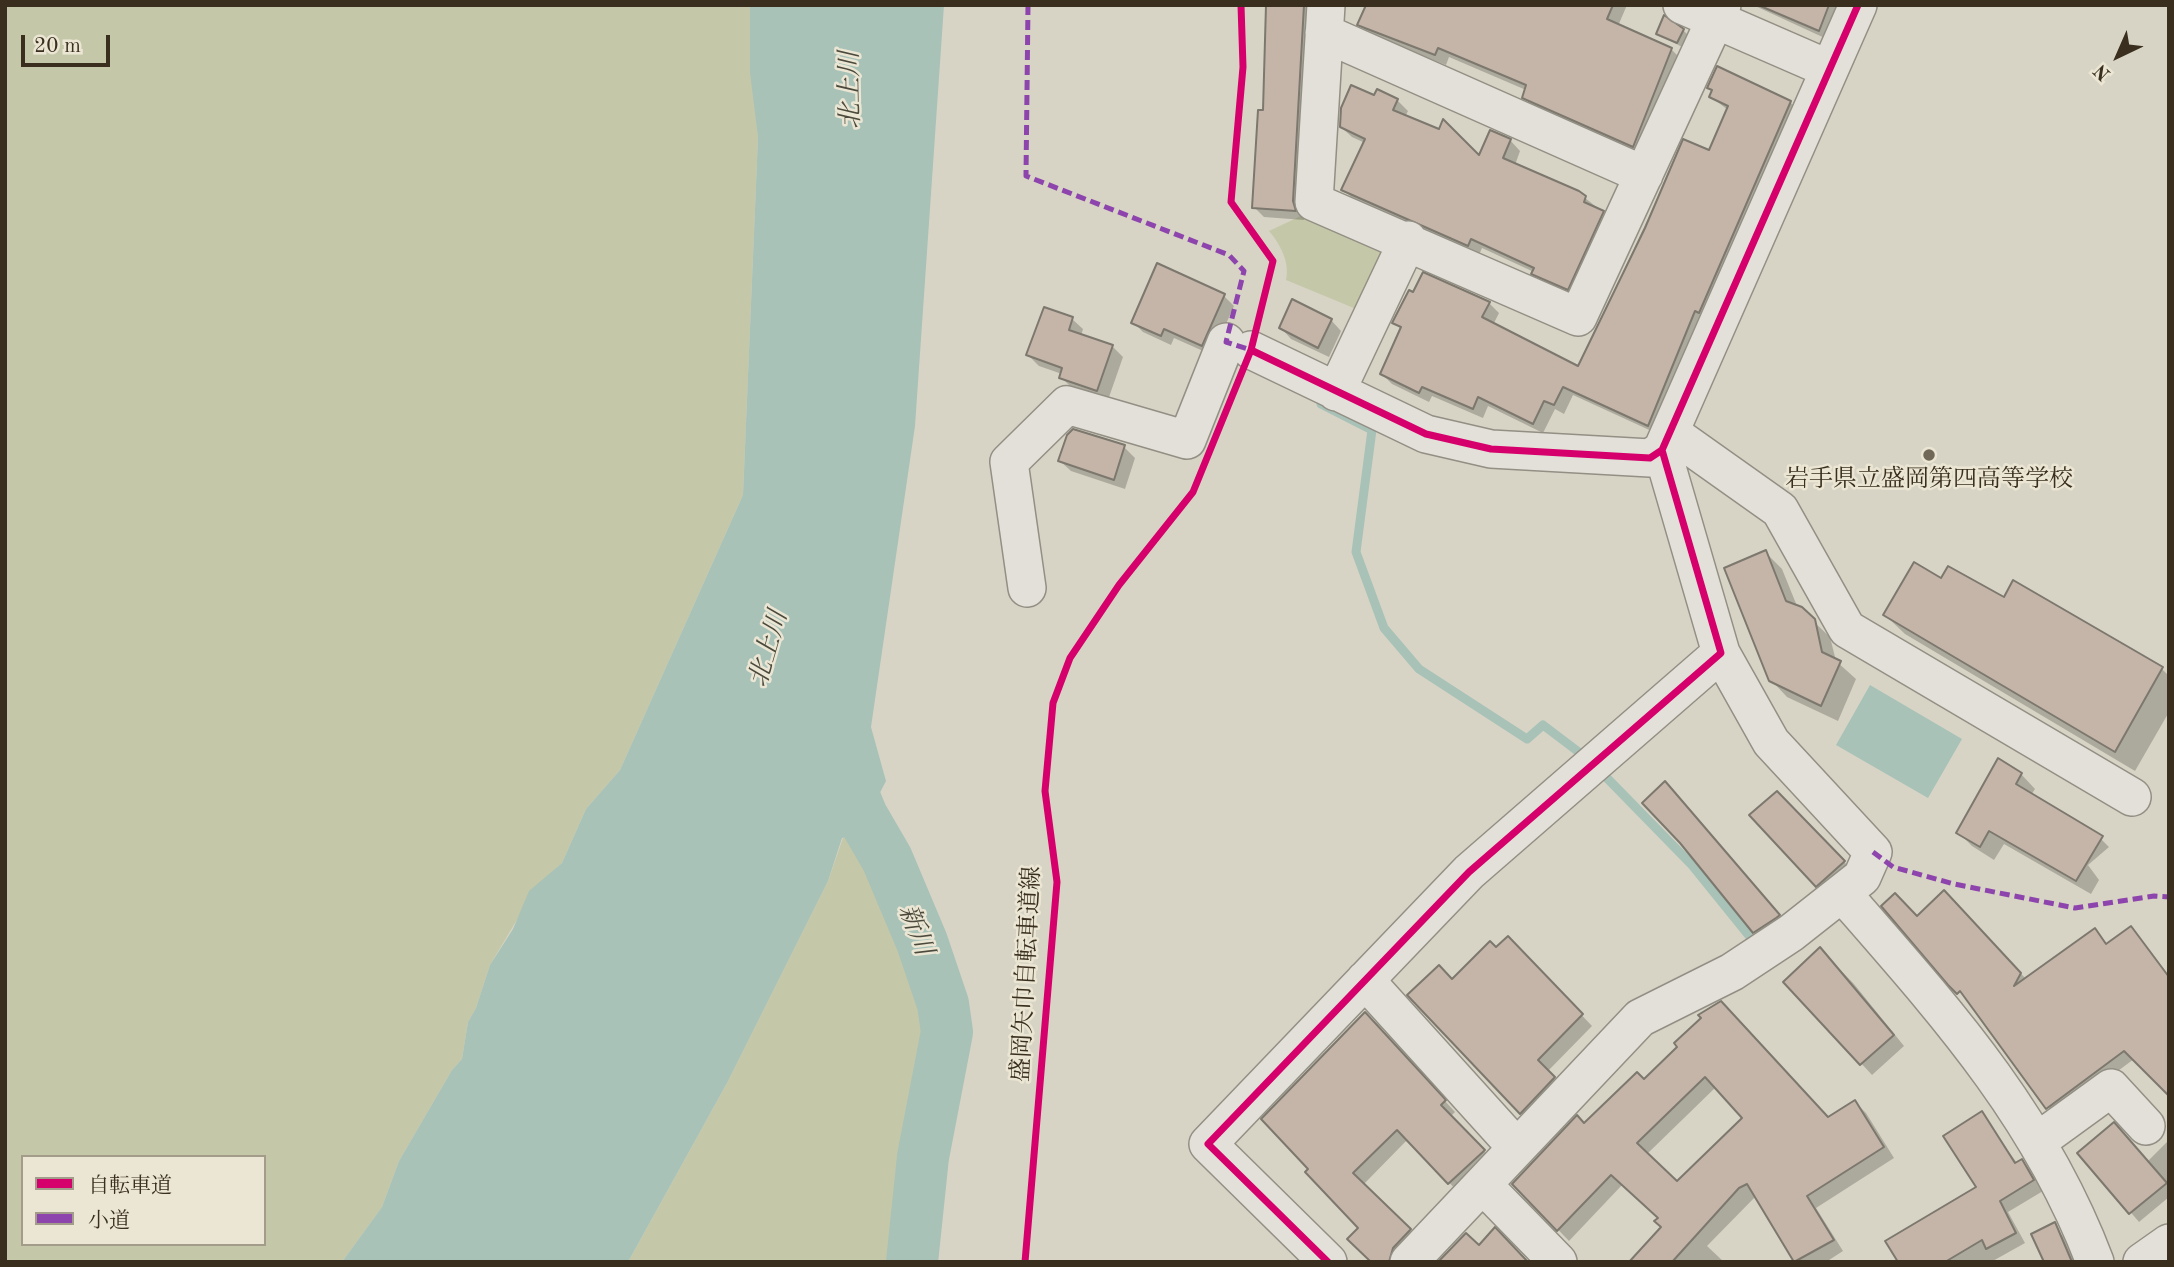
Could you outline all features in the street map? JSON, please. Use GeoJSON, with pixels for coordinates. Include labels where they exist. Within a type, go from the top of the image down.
{"type":"FeatureCollection","features":[{"type":"Feature","properties":{"kind":"street"},"geometry":{"type":"LineString","coordinates":[[1682,5],[1718,13],[1829,69]]}},
{"type":"Feature","properties":{"kind":"street"},"geometry":{"type":"LineString","coordinates":[[1027,589],[1009,462],[1067,405],[1187,440],[1239,346],[1426,434],[1491,449],[1650,458],[1666,441],[1858,5]]}},
{"type":"Feature","properties":{"kind":"street"},"geometry":{"type":"LineString","coordinates":[[1644,175],[1325,19],[1314,202],[1408,240],[1578,317],[1644,175],[1718,13]]}},
{"type":"Feature","properties":{"kind":"street"},"geometry":{"type":"LineString","coordinates":[[1336,392],[1408,240]]}},
{"type":"Feature","properties":{"kind":"street"},"geometry":{"type":"LineString","coordinates":[[1409,1262],[1640,1018],[1732,972],[1791,933],[1863,877],[1873,852],[1771,742],[1721,653],[1666,441]]}},
{"type":"Feature","properties":{"kind":"street"},"geometry":{"type":"LineString","coordinates":[[1666,441],[1780,510],[1847,629],[2132,797]]}},
{"type":"Feature","properties":{"kind":"street"},"geometry":{"type":"LineString","coordinates":[[1328,1262],[1208,1144],[1469,872],[1721,653]]}},
{"type":"Feature","properties":{"kind":"street"},"geometry":{"type":"LineString","coordinates":[[1842,892],[1967,1037],[2038,1141],[2082,1227],[2095,1262]]}},
{"type":"Feature","properties":{"kind":"street"},"geometry":{"type":"LineString","coordinates":[[1365,980],[1517,1148]]}},
{"type":"Feature","properties":{"kind":"street"},"geometry":{"type":"LineString","coordinates":[[2038,1141],[2112,1088],[2146,1126]]}},
{"type":"Feature","properties":{"kind":"street"},"geometry":{"type":"LineString","coordinates":[[1483,1185],[1558,1262]]}},
{"type":"Feature","properties":{"kind":"street"},"geometry":{"type":"LineString","coordinates":[[2142,1262],[2169,1243]]}},
{"type":"Feature","properties":{"kind":"shaded area"},"geometry":{"type":"Polygon","coordinates":[[[5,5],[750,5],[758,137],[743,495],[620,770],[586,809],[562,863],[547,877],[518,918],[490,965],[476,1008],[468,1022],[462,1059],[452,1070],[399,1161],[382,1207],[342,1262],[5,1262],[5,5]]]}},
{"type":"Feature","properties":{"kind":"shaded area"},"geometry":{"type":"Polygon","coordinates":[[[1305,214],[1379,242],[1385,255],[1361,311],[1286,280],[1287,267],[1283,254],[1269,231],[1305,214]]]}},
{"type":"Feature","properties":{"kind":"shaded area"},"geometry":{"type":"Polygon","coordinates":[[[858,835],[894,928],[923,1027],[892,1262],[628,1262],[727,1083],[828,881],[843,838],[858,835]]]}},
{"type":"Feature","properties":{"kind":"water","name":"北上川"},"geometry":{"type":"Polygon","coordinates":[[[750,5],[944,5],[915,426],[871,727],[886,781],[858,835],[842,838],[828,881],[727,1083],[628,1262],[342,1262],[382,1207],[399,1161],[452,1070],[462,1059],[468,1022],[476,1008],[490,965],[513,929],[529,891],[562,863],[586,809],[620,770],[743,495],[758,137],[750,73],[750,5]]]}},
{"type":"Feature","properties":{"kind":"water"},"geometry":{"type":"Polygon","coordinates":[[[1870,685],[1962,739],[1928,798],[1836,745],[1870,685]]]}},
{"type":"Feature","properties":{"kind":"building"},"geometry":{"type":"Polygon","coordinates":[[[1266,5],[1304,5],[1293,201],[1296,211],[1252,208],[1258,110],[1263,110],[1266,5]]]}},
{"type":"Feature","properties":{"kind":"building"},"geometry":{"type":"Polygon","coordinates":[[[1366,5],[1613,5],[1607,19],[1672,48],[1633,147],[1522,98],[1526,85],[1438,48],[1435,55],[1357,25],[1366,5]]]}},
{"type":"Feature","properties":{"kind":"building"},"geometry":{"type":"Polygon","coordinates":[[[1758,5],[1829,5],[1819,31],[1758,5]]]}},
{"type":"Feature","properties":{"kind":"building"},"geometry":{"type":"Polygon","coordinates":[[[1664,15],[1684,29],[1677,43],[1656,34],[1664,15]]]}},
{"type":"Feature","properties":{"kind":"building"},"geometry":{"type":"Polygon","coordinates":[[[1717,66],[1791,101],[1699,313],[1695,311],[1648,426],[1563,387],[1554,405],[1544,401],[1533,424],[1478,397],[1473,409],[1422,387],[1419,393],[1380,374],[1401,327],[1392,323],[1409,290],[1413,292],[1423,272],[1490,302],[1482,317],[1578,366],[1645,228],[1683,139],[1709,150],[1728,106],[1709,97],[1712,90],[1707,88],[1717,66]]]}},
{"type":"Feature","properties":{"kind":"building"},"geometry":{"type":"Polygon","coordinates":[[[1351,85],[1374,95],[1377,89],[1398,99],[1393,110],[1439,129],[1443,119],[1479,155],[1490,130],[1511,139],[1503,158],[1579,191],[1586,196],[1584,202],[1604,211],[1568,290],[1531,274],[1534,268],[1471,239],[1468,246],[1341,190],[1365,139],[1340,127],[1341,108],[1351,85]]]}},
{"type":"Feature","properties":{"kind":"building"},"geometry":{"type":"Polygon","coordinates":[[[1157,263],[1225,294],[1202,346],[1164,329],[1161,336],[1131,323],[1157,263]]]}},
{"type":"Feature","properties":{"kind":"building"},"geometry":{"type":"Polygon","coordinates":[[[1292,299],[1332,319],[1318,348],[1279,328],[1292,299]]]}},
{"type":"Feature","properties":{"kind":"building"},"geometry":{"type":"Polygon","coordinates":[[[1044,307],[1073,317],[1069,330],[1113,345],[1097,391],[1059,378],[1062,368],[1026,355],[1044,307]]]}},
{"type":"Feature","properties":{"kind":"building"},"geometry":{"type":"Polygon","coordinates":[[[1073,429],[1125,445],[1114,480],[1058,461],[1067,435],[1073,429]]]}},
{"type":"Feature","properties":{"kind":"building"},"geometry":{"type":"Polygon","coordinates":[[[1766,550],[1786,601],[1802,607],[1815,619],[1822,652],[1841,661],[1821,706],[1769,681],[1724,568],[1766,550]]]}},
{"type":"Feature","properties":{"kind":"building"},"geometry":{"type":"Polygon","coordinates":[[[1914,562],[1941,578],[1948,566],[2004,597],[2013,580],[2163,667],[2115,752],[1883,615],[1914,562]]]}},
{"type":"Feature","properties":{"kind":"building"},"geometry":{"type":"Polygon","coordinates":[[[1998,758],[2022,773],[2016,784],[2103,836],[2076,881],[1989,831],[1980,847],[1956,833],[1998,758]]]}},
{"type":"Feature","properties":{"kind":"building"},"geometry":{"type":"Polygon","coordinates":[[[1665,781],[1780,915],[1753,933],[1680,843],[1642,803],[1665,781]]]}},
{"type":"Feature","properties":{"kind":"building"},"geometry":{"type":"Polygon","coordinates":[[[1777,791],[1845,861],[1816,887],[1749,815],[1777,791]]]}},
{"type":"Feature","properties":{"kind":"building"},"geometry":{"type":"Polygon","coordinates":[[[1944,890],[2021,973],[2014,986],[2095,928],[2106,944],[2131,926],[2169,977],[2169,1096],[2124,1051],[2046,1109],[1960,991],[1957,994],[1948,985],[1881,906],[1895,893],[1917,916],[1944,890]]]}},
{"type":"Feature","properties":{"kind":"building"},"geometry":{"type":"Polygon","coordinates":[[[1508,936],[1583,1014],[1538,1060],[1555,1077],[1520,1114],[1407,995],[1439,965],[1452,979],[1490,941],[1496,947],[1508,936]]]}},
{"type":"Feature","properties":{"kind":"building"},"geometry":{"type":"Polygon","coordinates":[[[1820,947],[1894,1035],[1860,1065],[1783,982],[1820,947]]]}},
{"type":"Feature","properties":{"kind":"building"},"geometry":{"type":"Polygon","coordinates":[[[1721,1001],[1828,1117],[1855,1100],[1884,1147],[1807,1196],[1834,1240],[1794,1262],[1747,1184],[1739,1188],[1672,1262],[1629,1262],[1661,1227],[1654,1221],[1658,1218],[1611,1175],[1557,1231],[1512,1184],[1577,1115],[1584,1123],[1637,1072],[1644,1079],[1677,1047],[1674,1043],[1701,1018],[1698,1015],[1721,1001]],[[1705,1077],[1637,1143],[1677,1181],[1742,1118],[1705,1077]]]}},
{"type":"Feature","properties":{"kind":"building"},"geometry":{"type":"Polygon","coordinates":[[[1365,1012],[1446,1100],[1441,1105],[1485,1150],[1448,1184],[1397,1130],[1353,1173],[1411,1229],[1393,1248],[1389,1262],[1371,1262],[1347,1239],[1358,1228],[1305,1172],[1308,1169],[1261,1119],[1365,1012]]]}},
{"type":"Feature","properties":{"kind":"building"},"geometry":{"type":"Polygon","coordinates":[[[1982,1111],[2015,1163],[2022,1159],[2034,1180],[2000,1201],[2016,1233],[1986,1249],[1982,1240],[1945,1262],[1898,1262],[1885,1241],[1976,1187],[1943,1136],[1982,1111]]]}},
{"type":"Feature","properties":{"kind":"building"},"geometry":{"type":"Polygon","coordinates":[[[2114,1122],[2167,1183],[2129,1214],[2077,1153],[2114,1122]]]}},
{"type":"Feature","properties":{"kind":"building"},"geometry":{"type":"Polygon","coordinates":[[[2055,1222],[2072,1262],[2044,1262],[2031,1234],[2055,1222]]]}},
{"type":"Feature","properties":{"kind":"building"},"geometry":{"type":"Polygon","coordinates":[[[1495,1227],[1528,1262],[1438,1262],[1466,1233],[1479,1245],[1495,1227]]]}},
{"type":"Feature","properties":{"kind":"waterway"},"geometry":{"type":"LineString","coordinates":[[1321,404],[1372,430],[1356,552],[1384,628],[1419,669],[1527,739],[1543,725],[1580,753]]}},
{"type":"Feature","properties":{"kind":"waterway","name":"新川"},"geometry":{"type":"LineString","coordinates":[[837,755],[862,816],[887,859],[922,942],[943,1004],[947,1032],[923,1157],[912,1262]]}},
{"type":"Feature","properties":{"kind":"waterway"},"geometry":{"type":"LineString","coordinates":[[1605,776],[1691,864],[1750,937]]}},
{"type":"Feature","properties":{"kind":"marked path"},"geometry":{"type":"LineString","coordinates":[[1028,5],[1026,176],[1229,255],[1244,271],[1226,342],[1251,350]]}},
{"type":"Feature","properties":{"kind":"marked path"},"geometry":{"type":"LineString","coordinates":[[1873,852],[1893,867],[1954,884],[2075,908],[2154,896],[2169,897]]}},
{"type":"Feature","properties":{"kind":"cycle path","name":"盛岡矢巾自転車道線"},"geometry":{"type":"LineString","coordinates":[[1025,1262],[1057,882],[1045,791],[1053,703],[1070,658],[1119,585],[1193,492],[1251,350],[1273,261],[1231,202],[1243,67],[1241,5]]}},
{"type":"Feature","properties":{"kind":"cycle path"},"geometry":{"type":"LineString","coordinates":[[1251,350],[1426,434],[1491,449],[1650,458],[1662,450],[1858,5]]}},
{"type":"Feature","properties":{"kind":"cycle path"},"geometry":{"type":"LineString","coordinates":[[1328,1262],[1208,1144],[1469,872],[1721,653],[1662,450]]}},
{"type":"Feature","properties":{"kind":"place","name":"岩手県立盛岡第四高等学校"},"geometry":{"type":"Point","coordinates":[1929,455]}}]}
